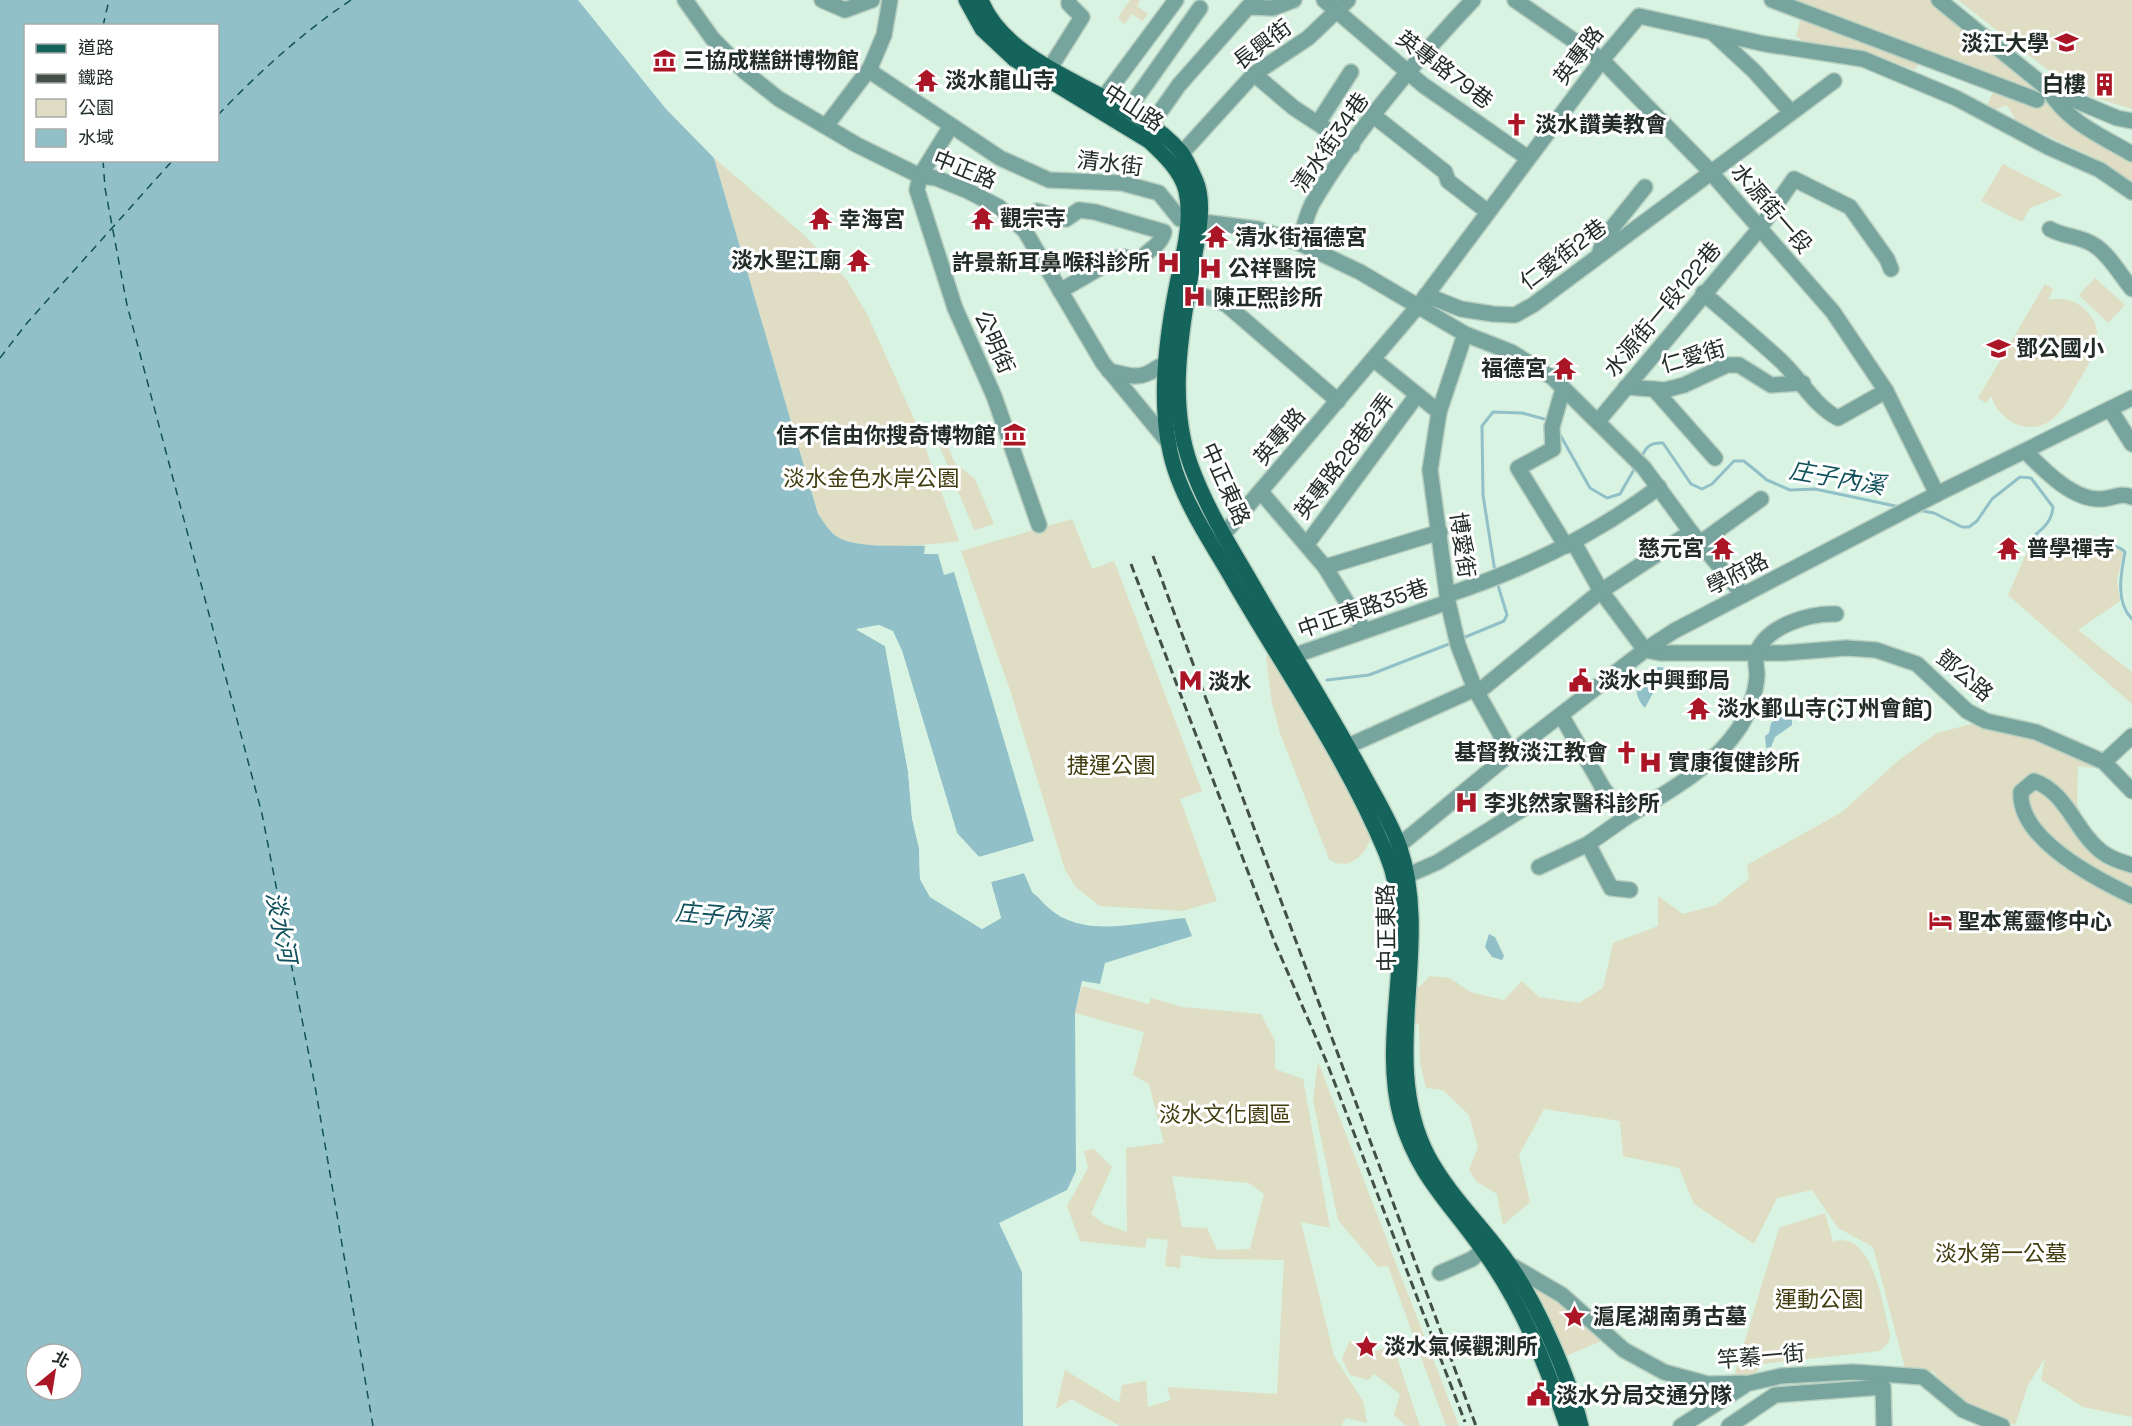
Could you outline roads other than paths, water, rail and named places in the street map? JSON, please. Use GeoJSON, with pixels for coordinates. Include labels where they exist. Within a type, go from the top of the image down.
{"type":"FeatureCollection","features":[{"type":"Feature","properties":{"kind":"main road","name":"中山路"},"geometry":{"type":"LineString","coordinates":[[966,0],[982,29],[1014,59],[1149,141],[1168,158],[1185,187],[1194,221],[1170,319],[1165,403],[1175,441]]}},
{"type":"Feature","properties":{"kind":"main road","name":"中山路"},"geometry":{"type":"LineString","coordinates":[[981,0],[986,13],[1005,36],[1050,68],[1104,97],[1150,126],[1182,153],[1199,188],[1194,221],[1175,441]]}},
{"type":"Feature","properties":{"kind":"main road","name":"中正東路"},"geometry":{"type":"LineString","coordinates":[[1175,441],[1191,467],[1223,535],[1348,746],[1398,844],[1401,878],[1394,1081],[1401,1115],[1414,1157],[1483,1250],[1515,1300],[1572,1425]]}},
{"type":"Feature","properties":{"kind":"main road","name":"中正東路"},"geometry":{"type":"LineString","coordinates":[[1175,441],[1176,474],[1207,536],[1338,754],[1412,902],[1407,1074],[1413,1116],[1428,1155],[1458,1200],[1509,1264],[1533,1307],[1560,1365],[1572,1425]]}},
{"type":"Feature","properties":{"kind":"street","name":"中正路"},"geometry":{"type":"LineString","coordinates":[[686,0],[712,38],[745,72],[780,99],[856,145],[920,176],[936,178],[999,207],[1025,231],[1108,370],[1175,441]]}},
{"type":"Feature","properties":{"kind":"street"},"geometry":{"type":"LineString","coordinates":[[822,0],[845,10],[872,0]]}},
{"type":"Feature","properties":{"kind":"street"},"geometry":{"type":"LineString","coordinates":[[826,126],[870,68],[884,35],[890,0]]}},
{"type":"Feature","properties":{"kind":"street"},"geometry":{"type":"LineString","coordinates":[[1050,68],[1082,17],[1069,4],[1069,0]]}},
{"type":"Feature","properties":{"kind":"street"},"geometry":{"type":"LineString","coordinates":[[1104,97],[1176,0]]}},
{"type":"Feature","properties":{"kind":"street"},"geometry":{"type":"LineString","coordinates":[[1150,126],[1179,85],[1248,8],[1273,8],[1294,0]]}},
{"type":"Feature","properties":{"kind":"street","name":"英專路79巷"},"geometry":{"type":"LineString","coordinates":[[1324,0],[1408,72],[1528,158]]}},
{"type":"Feature","properties":{"kind":"street","name":"長興街"},"geometry":{"type":"LineString","coordinates":[[1182,153],[1254,74],[1308,38],[1338,12],[1348,0]]}},
{"type":"Feature","properties":{"kind":"street","name":"清水街34巷"},"geometry":{"type":"LineString","coordinates":[[1299,243],[1311,206],[1352,146],[1408,72],[1473,0]]}},
{"type":"Feature","properties":{"kind":"street","name":"水源街一段"},"geometry":{"type":"LineString","coordinates":[[1515,0],[1602,60],[1709,171],[1833,312],[1886,391],[1937,494]]}},
{"type":"Feature","properties":{"kind":"street"},"geometry":{"type":"LineString","coordinates":[[1772,0],[2037,100]]}},
{"type":"Feature","properties":{"kind":"street"},"geometry":{"type":"LineString","coordinates":[[1939,0],[2048,89],[2117,118],[2132,121]]}},
{"type":"Feature","properties":{"kind":"street"},"geometry":{"type":"LineString","coordinates":[[1127,111],[1200,8]]}},
{"type":"Feature","properties":{"kind":"street","name":"英專路"},"geometry":{"type":"LineString","coordinates":[[1223,535],[1422,300],[1602,60],[1639,16],[1677,23],[1714,34],[1836,54],[1874,63],[1956,98],[2048,147],[2100,170],[2132,192]]}},
{"type":"Feature","properties":{"kind":"street"},"geometry":{"type":"LineString","coordinates":[[1714,34],[1754,71],[1791,112]]}},
{"type":"Feature","properties":{"kind":"street","name":"清水街"},"geometry":{"type":"LineString","coordinates":[[870,68],[874,74],[1000,158],[1049,180],[1122,183],[1159,193],[1180,219],[1194,221]]}},
{"type":"Feature","properties":{"kind":"street"},"geometry":{"type":"LineString","coordinates":[[1318,123],[1351,72]]}},
{"type":"Feature","properties":{"kind":"street"},"geometry":{"type":"LineString","coordinates":[[1254,74],[1294,108],[1352,146]]}},
{"type":"Feature","properties":{"kind":"street","name":"仁愛街2巷"},"geometry":{"type":"LineString","coordinates":[[1422,300],[1461,309],[1515,315],[1533,305],[1709,171],[1834,81]]}},
{"type":"Feature","properties":{"kind":"street"},"geometry":{"type":"LineString","coordinates":[[2048,89],[2058,107],[2080,125],[2132,154]]}},
{"type":"Feature","properties":{"kind":"street"},"geometry":{"type":"LineString","coordinates":[[1374,116],[1445,172],[1448,181],[1488,212]]}},
{"type":"Feature","properties":{"kind":"street"},"geometry":{"type":"LineString","coordinates":[[920,176],[951,126]]}},
{"type":"Feature","properties":{"kind":"street","name":"公明街"},"geometry":{"type":"LineString","coordinates":[[920,176],[916,190],[955,308],[994,396],[1039,525]]}},
{"type":"Feature","properties":{"kind":"street","name":"水源街一段122巷"},"geometry":{"type":"LineString","coordinates":[[1599,420],[1703,293],[1760,228],[1794,179],[1850,207],[1887,259],[1891,270]]}},
{"type":"Feature","properties":{"kind":"street"},"geometry":{"type":"LineString","coordinates":[[1599,255],[1604,238],[1645,187]]}},
{"type":"Feature","properties":{"kind":"street"},"geometry":{"type":"LineString","coordinates":[[1037,211],[1066,219],[1079,210],[1095,212],[1164,232],[1158,245],[1142,256],[1138,263],[1124,258],[1107,259],[1098,269],[1060,291]]}},
{"type":"Feature","properties":{"kind":"street"},"geometry":{"type":"LineString","coordinates":[[1194,221],[1258,229],[1299,243],[1422,300],[1465,334],[1511,352],[1552,377],[1632,454],[1743,595]]}},
{"type":"Feature","properties":{"kind":"street"},"geometry":{"type":"LineString","coordinates":[[2050,229],[2064,237],[2079,238],[2096,246],[2132,289]]}},
{"type":"Feature","properties":{"kind":"street"},"geometry":{"type":"LineString","coordinates":[[1188,293],[1227,305],[1338,401]]}},
{"type":"Feature","properties":{"kind":"street"},"geometry":{"type":"LineString","coordinates":[[1703,293],[1803,383],[1824,411],[1838,418],[1886,391]]}},
{"type":"Feature","properties":{"kind":"street","name":"博愛街"},"geometry":{"type":"LineString","coordinates":[[1465,334],[1439,412],[1430,470],[1448,598],[1458,645],[1476,691],[1511,753]]}},
{"type":"Feature","properties":{"kind":"street"},"geometry":{"type":"LineString","coordinates":[[1373,360],[1439,412]]}},
{"type":"Feature","properties":{"kind":"street"},"geometry":{"type":"LineString","coordinates":[[1108,370],[1135,376],[1145,375],[1160,364],[1167,364]]}},
{"type":"Feature","properties":{"kind":"street","name":"仁愛街"},"geometry":{"type":"LineString","coordinates":[[1626,387],[1654,390],[1684,385],[1727,365],[1739,365],[1771,385],[1803,383]]}},
{"type":"Feature","properties":{"kind":"street"},"geometry":{"type":"LineString","coordinates":[[1563,389],[1552,427],[1553,449],[1518,468],[1644,650]]}},
{"type":"Feature","properties":{"kind":"street"},"geometry":{"type":"LineString","coordinates":[[1654,390],[1715,458]]}},
{"type":"Feature","properties":{"kind":"street","name":"英專路28巷2弄"},"geometry":{"type":"LineString","coordinates":[[1307,544],[1417,395]]}},
{"type":"Feature","properties":{"kind":"street","name":"學府路"},"geometry":{"type":"LineString","coordinates":[[1388,856],[1398,844],[1511,753],[1644,650],[1674,631],[1937,494],[2132,398]]}},
{"type":"Feature","properties":{"kind":"street"},"geometry":{"type":"LineString","coordinates":[[2110,409],[2132,444]]}},
{"type":"Feature","properties":{"kind":"street"},"geometry":{"type":"LineString","coordinates":[[2025,451],[2069,490],[2099,500],[2120,494],[2132,497]]}},
{"type":"Feature","properties":{"kind":"street","name":"中正東路35巷"},"geometry":{"type":"LineString","coordinates":[[1293,656],[1448,598],[1570,544],[1659,487]]}},
{"type":"Feature","properties":{"kind":"street"},"geometry":{"type":"LineString","coordinates":[[1261,492],[1325,567],[1364,630]]}},
{"type":"Feature","properties":{"kind":"street"},"geometry":{"type":"LineString","coordinates":[[1348,746],[1476,691],[1601,591],[1761,499]]}},
{"type":"Feature","properties":{"kind":"street"},"geometry":{"type":"LineString","coordinates":[[1325,567],[1440,532]]}},
{"type":"Feature","properties":{"kind":"street"},"geometry":{"type":"LineString","coordinates":[[1539,867],[1588,844],[1713,761],[1739,729],[1752,702],[1757,676],[1756,654],[1767,637],[1811,616],[1836,615]]}},
{"type":"Feature","properties":{"kind":"street","name":"鄧公路"},"geometry":{"type":"LineString","coordinates":[[1644,650],[1660,653],[1756,654],[1846,648],[1876,650],[1917,664],[1966,711],[1986,721],[2036,732],[2104,762],[2132,791]]}},
{"type":"Feature","properties":{"kind":"street"},"geometry":{"type":"LineString","coordinates":[[1560,715],[1603,788],[1625,819]]}},
{"type":"Feature","properties":{"kind":"street"},"geometry":{"type":"LineString","coordinates":[[2132,736],[2104,762],[2132,778]]}},
{"type":"Feature","properties":{"kind":"street"},"geometry":{"type":"LineString","coordinates":[[2132,865],[2116,861],[2100,851],[2057,797],[2043,784],[2034,782],[2021,792],[2020,802],[2033,828],[2094,878],[2132,896]]}},
{"type":"Feature","properties":{"kind":"street"},"geometry":{"type":"LineString","coordinates":[[1401,878],[1438,862],[1538,800]]}},
{"type":"Feature","properties":{"kind":"street"},"geometry":{"type":"LineString","coordinates":[[1588,844],[1611,888],[1630,890]]}},
{"type":"Feature","properties":{"kind":"street"},"geometry":{"type":"LineString","coordinates":[[1440,1273],[1472,1259],[1483,1250]]}},
{"type":"Feature","properties":{"kind":"street","name":"竿蓁一街"},"geometry":{"type":"LineString","coordinates":[[1509,1264],[1562,1295],[1624,1350],[1664,1372],[1707,1384],[1750,1383],[1781,1376],[1853,1372],[1923,1377],[1964,1410],[2002,1426]]}},
{"type":"Feature","properties":{"kind":"street"},"geometry":{"type":"LineString","coordinates":[[1681,1426],[1744,1386]]}},
{"type":"Feature","properties":{"kind":"street"},"geometry":{"type":"LineString","coordinates":[[1729,1426],[1747,1420],[1775,1395],[1882,1387],[1884,1426]]}},
{"type":"Feature","properties":{"kind":"water","name":"淡水河"},"geometry":{"type":"Polygon","coordinates":[[[0,0],[578,0],[666,109],[714,158],[818,514],[836,536],[844,540],[866,545],[925,546],[924,554],[938,554],[944,575],[954,572],[1034,841],[979,857],[957,833],[902,651],[893,632],[879,625],[857,630],[885,646],[908,771],[912,818],[919,848],[920,879],[930,897],[982,929],[1001,918],[991,882],[1024,873],[1038,897],[1054,913],[1073,922],[1093,926],[1114,926],[1185,918],[1192,936],[1105,963],[1100,984],[1082,981],[1075,1013],[1076,1171],[1067,1190],[999,1223],[1022,1272],[1023,1426],[0,1426],[0,0]]]}},
{"type":"Feature","properties":{"kind":"water"},"geometry":{"type":"Polygon","coordinates":[[[1659,667],[1666,668],[1645,708],[1637,695],[1638,683],[1645,672],[1659,667]]]}},
{"type":"Feature","properties":{"kind":"water"},"geometry":{"type":"Polygon","coordinates":[[[1787,712],[1792,716],[1792,725],[1775,737],[1771,747],[1766,748],[1765,736],[1769,733],[1771,723],[1787,712]]]}},
{"type":"Feature","properties":{"kind":"water"},"geometry":{"type":"Polygon","coordinates":[[[1489,934],[1495,937],[1504,956],[1502,960],[1492,957],[1485,947],[1489,934]]]}},
{"type":"Feature","properties":{"kind":"waterway","name":"庄子內溪"},"geometry":{"type":"LineString","coordinates":[[1495,572],[1483,495],[1482,426],[1493,412],[1522,413],[1548,420]]}},
{"type":"Feature","properties":{"kind":"waterway","name":"庄子內溪"},"geometry":{"type":"LineString","coordinates":[[1558,431],[1590,488],[1607,498],[1620,494],[1636,466]]}},
{"type":"Feature","properties":{"kind":"waterway","name":"庄子內溪"},"geometry":{"type":"LineString","coordinates":[[1641,458],[1649,446],[1663,443],[1691,484],[1702,489],[1712,484],[1734,461],[1744,461],[1767,480],[1790,490],[1815,489],[1900,507]]}},
{"type":"Feature","properties":{"kind":"waterway","name":"庄子內溪"},"geometry":{"type":"LineString","coordinates":[[1918,510],[1934,513],[1962,527],[1969,527],[1977,521],[1992,499],[2020,477],[2031,478],[2053,507],[2047,523],[2035,535],[2042,545],[2052,550],[2064,550],[2103,544],[2115,546],[2125,552],[2121,596],[2132,619]]}},
{"type":"Feature","properties":{"kind":"waterway","name":"庄子內溪"},"geometry":{"type":"LineString","coordinates":[[1463,638],[1504,621],[1507,615],[1497,582]]}},
{"type":"Feature","properties":{"kind":"waterway","name":"庄子內溪"},"geometry":{"type":"LineString","coordinates":[[1327,680],[1369,675],[1454,642]]}},
{"type":"Feature","properties":{"kind":"railway"},"geometry":{"type":"LineString","coordinates":[[1153,556],[1476,1426]]}},
{"type":"Feature","properties":{"kind":"railway"},"geometry":{"type":"LineString","coordinates":[[1131,564],[1275,943],[1327,1063],[1465,1422]]}},
{"type":"Feature","properties":{"kind":"place","name":"淡江大學"},"geometry":{"type":"Point","coordinates":[2067,43]}},
{"type":"Feature","properties":{"kind":"place","name":"三協成糕餅博物館"},"geometry":{"type":"Point","coordinates":[665,60]}},
{"type":"Feature","properties":{"kind":"place","name":"淡水龍山寺"},"geometry":{"type":"Point","coordinates":[927,80]}},
{"type":"Feature","properties":{"kind":"place","name":"白樓"},"geometry":{"type":"Point","coordinates":[2104,84]}},
{"type":"Feature","properties":{"kind":"place","name":"淡水讚美教會"},"geometry":{"type":"Point","coordinates":[1517,124]}},
{"type":"Feature","properties":{"kind":"place","name":"觀宗寺"},"geometry":{"type":"Point","coordinates":[982,218]}},
{"type":"Feature","properties":{"kind":"place","name":"幸海宮"},"geometry":{"type":"Point","coordinates":[821,219]}},
{"type":"Feature","properties":{"kind":"place","name":"清水街福德宮"},"geometry":{"type":"Point","coordinates":[1217,237]}},
{"type":"Feature","properties":{"kind":"place","name":"淡水聖江廟"},"geometry":{"type":"Point","coordinates":[859,260]}},
{"type":"Feature","properties":{"kind":"place","name":"許景新耳鼻喉科診所"},"geometry":{"type":"Point","coordinates":[1168,262]}},
{"type":"Feature","properties":{"kind":"place","name":"公祥醫院"},"geometry":{"type":"Point","coordinates":[1210,268]}},
{"type":"Feature","properties":{"kind":"place","name":"陳正煕診所"},"geometry":{"type":"Point","coordinates":[1195,297]}},
{"type":"Feature","properties":{"kind":"place","name":"鄧公國小"},"geometry":{"type":"Point","coordinates":[1998,348]}},
{"type":"Feature","properties":{"kind":"place","name":"福德宮"},"geometry":{"type":"Point","coordinates":[1565,368]}},
{"type":"Feature","properties":{"kind":"place","name":"信不信由你搜奇博物館"},"geometry":{"type":"Point","coordinates":[1014,435]}},
{"type":"Feature","properties":{"kind":"place","name":"慈元宮"},"geometry":{"type":"Point","coordinates":[1722,548]}},
{"type":"Feature","properties":{"kind":"place","name":"普學禪寺"},"geometry":{"type":"Point","coordinates":[2009,548]}},
{"type":"Feature","properties":{"kind":"place","name":"淡水中興郵局"},"geometry":{"type":"Point","coordinates":[1580,680]}},
{"type":"Feature","properties":{"kind":"place","name":"淡水"},"geometry":{"type":"Point","coordinates":[1190,681]}},
{"type":"Feature","properties":{"kind":"place","name":"淡水鄞山寺(汀州會館)"},"geometry":{"type":"Point","coordinates":[1699,708]}},
{"type":"Feature","properties":{"kind":"place","name":"基督教淡江教會"},"geometry":{"type":"Point","coordinates":[1626,752]}},
{"type":"Feature","properties":{"kind":"place","name":"實康復健診所"},"geometry":{"type":"Point","coordinates":[1650,762]}},
{"type":"Feature","properties":{"kind":"place","name":"李兆然家醫科診所"},"geometry":{"type":"Point","coordinates":[1466,803]}},
{"type":"Feature","properties":{"kind":"place","name":"聖本篤靈修中心"},"geometry":{"type":"Point","coordinates":[1940,921]}},
{"type":"Feature","properties":{"kind":"place","name":"滬尾湖南勇古墓"},"geometry":{"type":"Point","coordinates":[1575,1316]}},
{"type":"Feature","properties":{"kind":"place","name":"淡水氣候觀測所"},"geometry":{"type":"Point","coordinates":[1366,1346]}},
{"type":"Feature","properties":{"kind":"place","name":"淡水分局交通分隊"},"geometry":{"type":"Point","coordinates":[1538,1395]}},
{"type":"Feature","properties":{"kind":"park label","name":"淡水金色水岸公園"},"geometry":{"type":"Point","coordinates":[871,478]}},
{"type":"Feature","properties":{"kind":"park label","name":"捷運公園"},"geometry":{"type":"Point","coordinates":[1111,765]}},
{"type":"Feature","properties":{"kind":"park label","name":"淡水文化園區"},"geometry":{"type":"Point","coordinates":[1225,1114]}},
{"type":"Feature","properties":{"kind":"park label","name":"淡水第一公墓"},"geometry":{"type":"Point","coordinates":[2001,1253]}},
{"type":"Feature","properties":{"kind":"park label","name":"運動公園"},"geometry":{"type":"Point","coordinates":[1819,1299]}}]}
